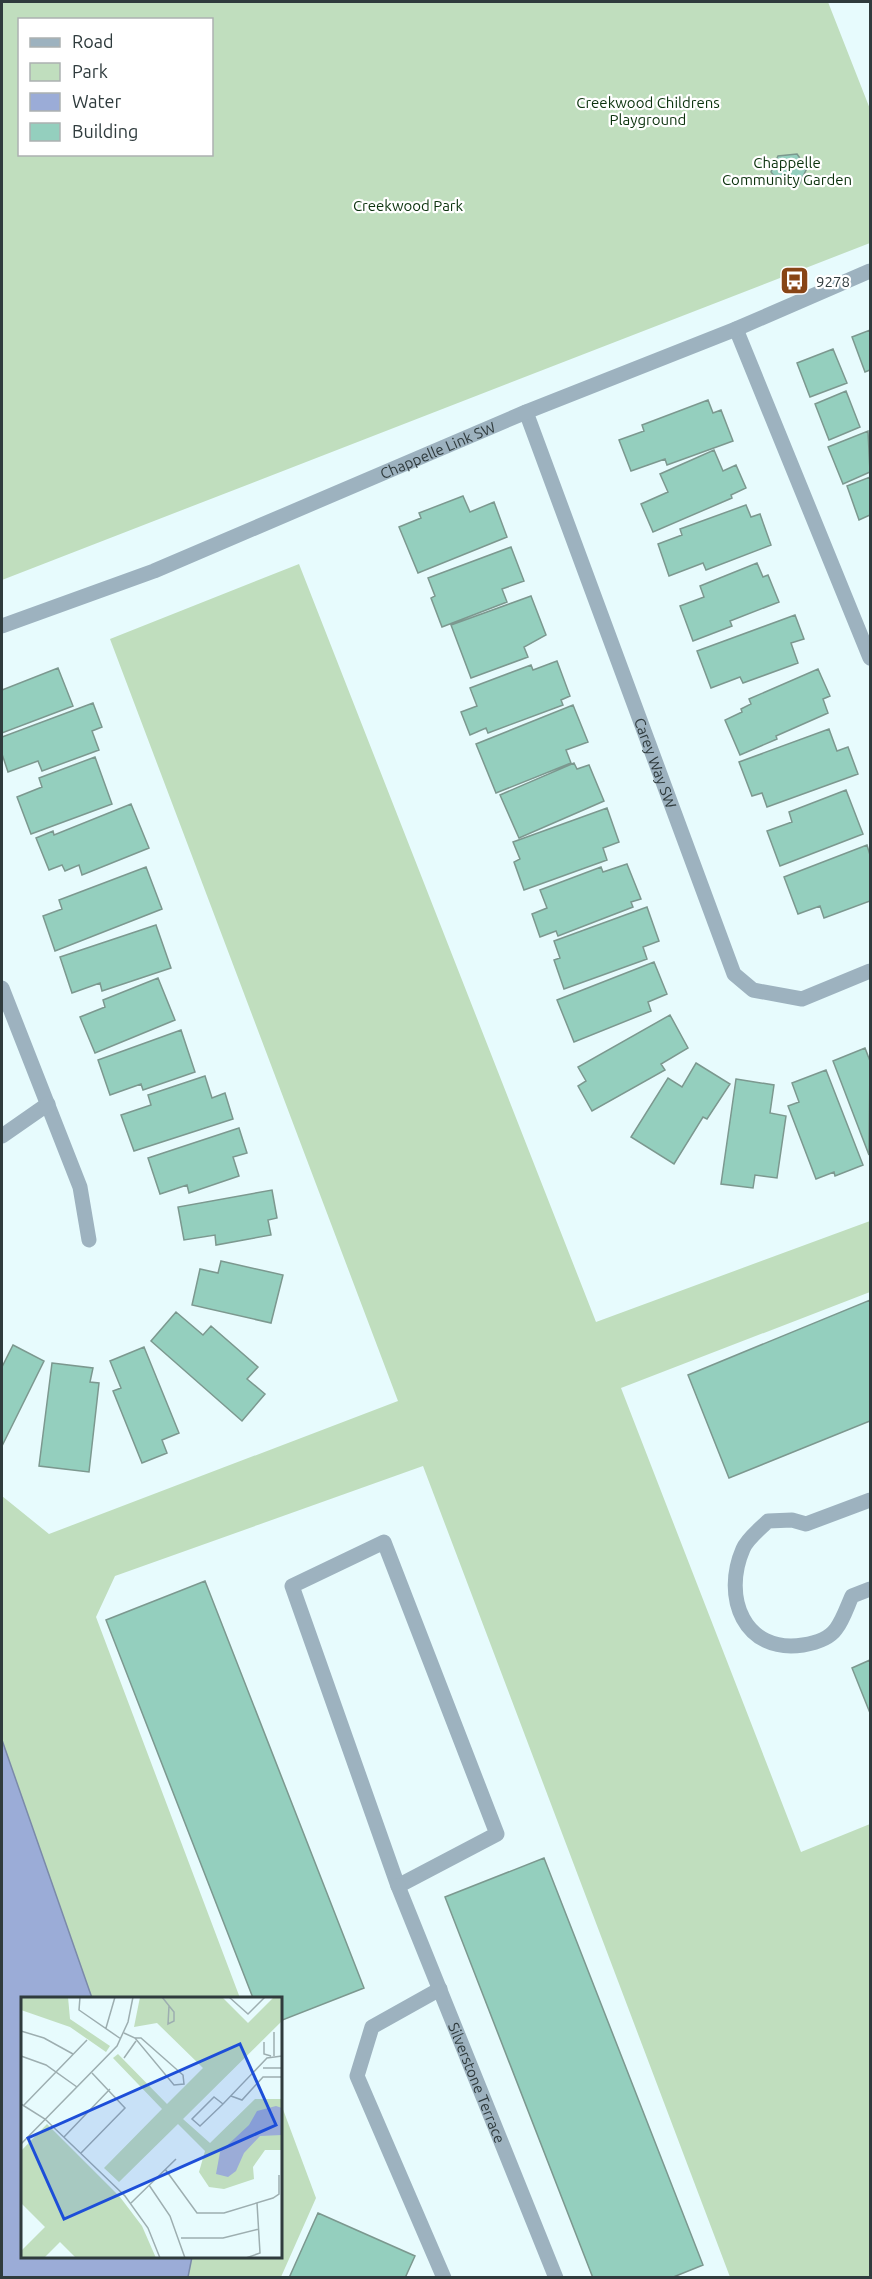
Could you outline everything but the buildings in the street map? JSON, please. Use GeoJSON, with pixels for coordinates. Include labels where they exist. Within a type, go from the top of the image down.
{"type":"FeatureCollection","features":[{"type":"Feature","properties":{"kind":"street","name":"Chappelle Link SW"},"geometry":{"type":"LineString","coordinates":[[2,626],[154,571],[526,412],[736,329],[870,272]]}},
{"type":"Feature","properties":{"kind":"street"},"geometry":{"type":"LineString","coordinates":[[736,329],[870,658]]}},
{"type":"Feature","properties":{"kind":"street","name":"Carey Way SW"},"geometry":{"type":"LineString","coordinates":[[526,412],[734,974],[753,990],[802,999],[870,971]]}},
{"type":"Feature","properties":{"kind":"street"},"geometry":{"type":"LineString","coordinates":[[2,988],[80,1187],[89,1240]]}},
{"type":"Feature","properties":{"kind":"street"},"geometry":{"type":"LineString","coordinates":[[2,1136],[48,1104]]}},
{"type":"Feature","properties":{"kind":"street"},"geometry":{"type":"LineString","coordinates":[[870,1500],[806,1524],[792,1520],[768,1521],[744,1547],[733,1585],[738,1612],[759,1637],[788,1647],[816,1643],[835,1631],[852,1596],[870,1589]]}},
{"type":"Feature","properties":{"kind":"street","name":"Silverstone Terrace"},"geometry":{"type":"LineString","coordinates":[[399,1886],[497,1834],[384,1542],[292,1586],[399,1886],[556,2277]]}},
{"type":"Feature","properties":{"kind":"street"},"geometry":{"type":"LineString","coordinates":[[440,1989],[372,2027],[357,2076],[444,2277]]}},
{"type":"Feature","properties":{"kind":"green space","name":"Creekwood Park"},"geometry":{"type":"Polygon","coordinates":[[[2,2],[828,2],[870,109],[870,243],[2,580],[2,2]]]}},
{"type":"Feature","properties":{"kind":"green space"},"geometry":{"type":"Polygon","coordinates":[[[299,564],[596,1322],[870,1221],[870,1292],[621,1388],[801,1852],[870,1824],[870,2277],[730,2277],[423,1466],[115,1576],[96,1617],[240,1997],[21,1997],[21,2258],[282,2258],[282,2107],[316,2198],[281,2277],[2,2277],[2,1496],[49,1534],[398,1401],[110,639],[299,564]]]}},
{"type":"Feature","properties":{"kind":"water"},"geometry":{"type":"Polygon","coordinates":[[[2,1740],[92,1997],[21,1997],[21,2258],[192,2258],[188,2277],[2,2277],[2,1740]]]}},
{"type":"Feature","properties":{"kind":"place","name":"9278"},"geometry":{"type":"Point","coordinates":[795,281]}},
{"type":"Feature","properties":{"kind":"park label","name":"Creekwood Childrens Playground"},"geometry":{"type":"Point","coordinates":[648,110]}},
{"type":"Feature","properties":{"kind":"park label","name":"Chappelle Community Garden"},"geometry":{"type":"Point","coordinates":[787,170]}}]}
